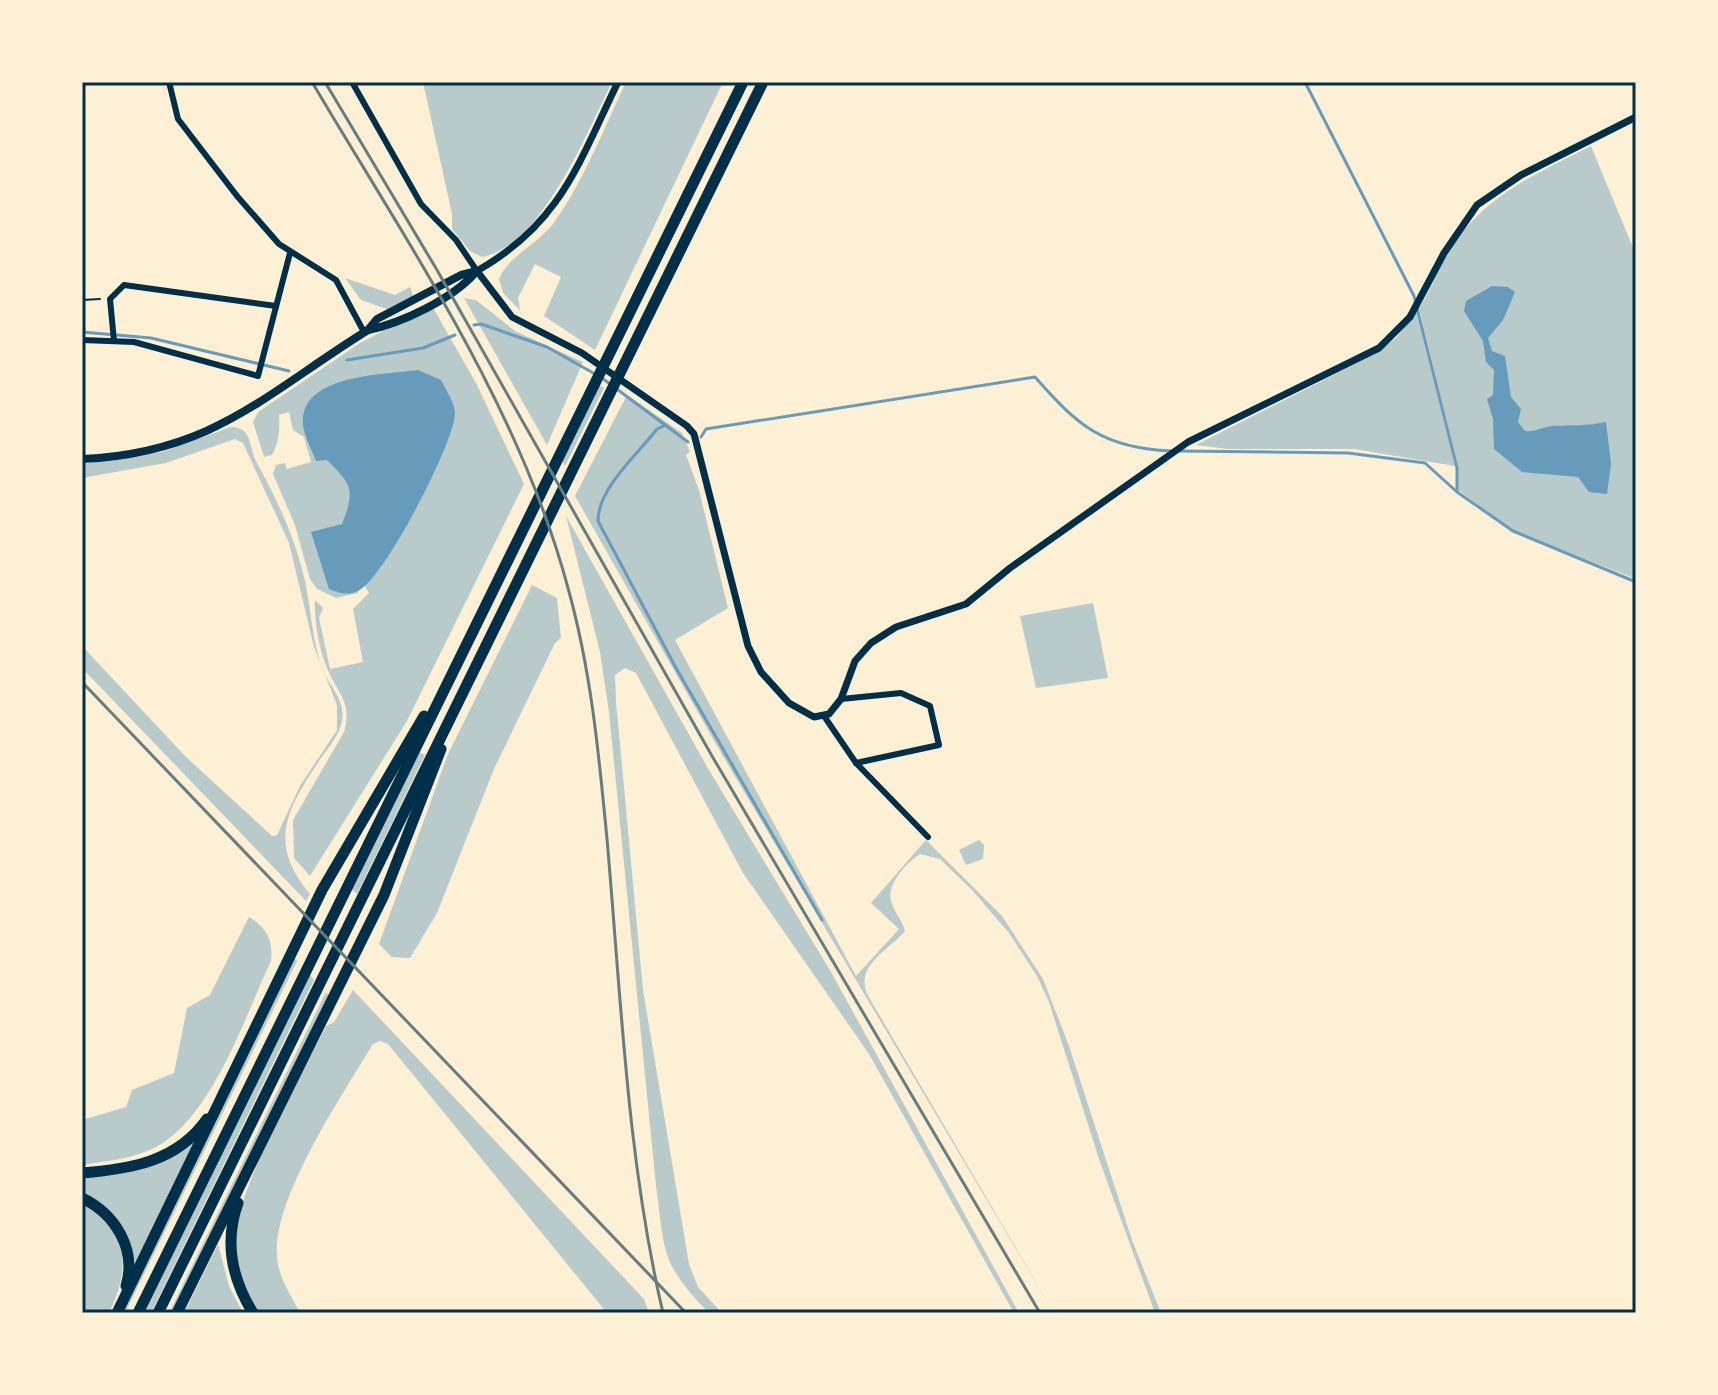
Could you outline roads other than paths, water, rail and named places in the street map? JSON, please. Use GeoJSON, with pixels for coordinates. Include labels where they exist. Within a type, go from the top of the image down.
{"type":"FeatureCollection","features":[{"type":"Feature","properties":{"kind":"highway"},"geometry":{"type":"LineString","coordinates":[[138,1313],[460,658],[525,517],[743,82]]}},
{"type":"Feature","properties":{"kind":"highway"},"geometry":{"type":"LineString","coordinates":[[158,1313],[763,82]]}},
{"type":"Feature","properties":{"kind":"highway"},"geometry":{"type":"LineString","coordinates":[[118,1312],[322,890],[460,658]]}},
{"type":"Feature","properties":{"kind":"highway"},"geometry":{"type":"LineString","coordinates":[[177,1313],[334,1001],[409,838],[451,718]]}},
{"type":"Feature","properties":{"kind":"highway"},"geometry":{"type":"LineString","coordinates":[[82,1173],[125,1169],[165,1155],[200,1129],[226,1093]]}},
{"type":"Feature","properties":{"kind":"highway"},"geometry":{"type":"LineString","coordinates":[[252,1162],[234,1214],[230,1243],[233,1270],[253,1313]]}},
{"type":"Feature","properties":{"kind":"highway"},"geometry":{"type":"LineString","coordinates":[[82,1198],[115,1222],[127,1250],[129,1276],[118,1312]]}},
{"type":"Feature","properties":{"kind":"main road"},"geometry":{"type":"LineString","coordinates":[[82,459],[146,451],[227,423],[366,331],[383,327],[429,304],[465,284],[477,271]]}},
{"type":"Feature","properties":{"kind":"street"},"geometry":{"type":"LineString","coordinates":[[169,82],[178,119],[237,196],[290,253],[336,280],[366,331]]}},
{"type":"Feature","properties":{"kind":"street"},"geometry":{"type":"LineString","coordinates":[[352,82],[417,199],[456,240],[512,317],[604,367],[694,434],[748,646],[761,672],[789,703],[803,713],[824,716],[856,763],[928,837]]}},
{"type":"Feature","properties":{"kind":"street"},"geometry":{"type":"LineString","coordinates":[[477,271],[521,243],[556,204],[618,82]]}},
{"type":"Feature","properties":{"kind":"street"},"geometry":{"type":"LineString","coordinates":[[824,716],[841,699],[855,661],[871,643],[896,627],[966,604],[1010,568],[1184,445],[1367,355],[1395,335],[1421,300],[1444,253],[1477,205],[1521,175],[1636,117]]}},
{"type":"Feature","properties":{"kind":"street"},"geometry":{"type":"LineString","coordinates":[[82,340],[134,342],[258,376],[290,253]]}},
{"type":"Feature","properties":{"kind":"street"},"geometry":{"type":"LineString","coordinates":[[114,339],[110,299],[124,285],[276,306]]}},
{"type":"Feature","properties":{"kind":"street"},"geometry":{"type":"LineString","coordinates":[[841,699],[901,693],[930,706],[939,745],[856,763]]}},
{"type":"Feature","properties":{"kind":"water"},"geometry":{"type":"Polygon","coordinates":[[[1492,286],[1508,287],[1515,292],[1503,320],[1488,338],[1492,351],[1505,356],[1511,397],[1521,409],[1518,422],[1525,431],[1529,431],[1606,422],[1611,464],[1607,494],[1589,492],[1578,477],[1522,472],[1494,449],[1493,419],[1487,399],[1493,395],[1494,370],[1486,362],[1483,341],[1464,311],[1466,301],[1492,286]]]}},
{"type":"Feature","properties":{"kind":"water"},"geometry":{"type":"Polygon","coordinates":[[[418,370],[441,380],[454,405],[452,429],[443,452],[416,509],[370,581],[358,591],[350,593],[329,589],[311,532],[342,524],[350,495],[346,482],[327,460],[316,461],[303,425],[305,408],[314,396],[346,380],[418,370]]]}},
{"type":"Feature","properties":{"kind":"waterway"},"geometry":{"type":"LineString","coordinates":[[1305,82],[1414,296],[1457,468],[1457,491]]}},
{"type":"Feature","properties":{"kind":"waterway"},"geometry":{"type":"LineString","coordinates":[[474,325],[481,324],[547,347],[595,374]]}},
{"type":"Feature","properties":{"kind":"waterway"},"geometry":{"type":"LineString","coordinates":[[82,332],[151,338],[289,371]]}},
{"type":"Feature","properties":{"kind":"waterway"},"geometry":{"type":"LineString","coordinates":[[347,360],[423,348],[455,335]]}},
{"type":"Feature","properties":{"kind":"waterway"},"geometry":{"type":"LineString","coordinates":[[701,437],[706,429],[1035,377],[1065,409],[1094,431],[1127,445],[1171,451]]}},
{"type":"Feature","properties":{"kind":"waterway"},"geometry":{"type":"LineString","coordinates":[[602,378],[688,442]]}},
{"type":"Feature","properties":{"kind":"waterway"},"geometry":{"type":"LineString","coordinates":[[666,425],[657,429],[620,472],[605,496],[598,521],[676,668],[822,920]]}},
{"type":"Feature","properties":{"kind":"waterway"},"geometry":{"type":"LineString","coordinates":[[1178,451],[1348,453],[1425,463],[1457,492],[1513,531],[1636,582]]}},
{"type":"Feature","properties":{"kind":"railway"},"geometry":{"type":"LineString","coordinates":[[312,82],[422,265],[491,390],[547,520],[568,588],[583,650],[593,713],[633,1137],[663,1313]]}},
{"type":"Feature","properties":{"kind":"railway"},"geometry":{"type":"LineString","coordinates":[[325,82],[437,270],[712,756],[1040,1313]]}},
{"type":"Feature","properties":{"kind":"railway"},"geometry":{"type":"LineString","coordinates":[[82,682],[686,1313]]}}]}
